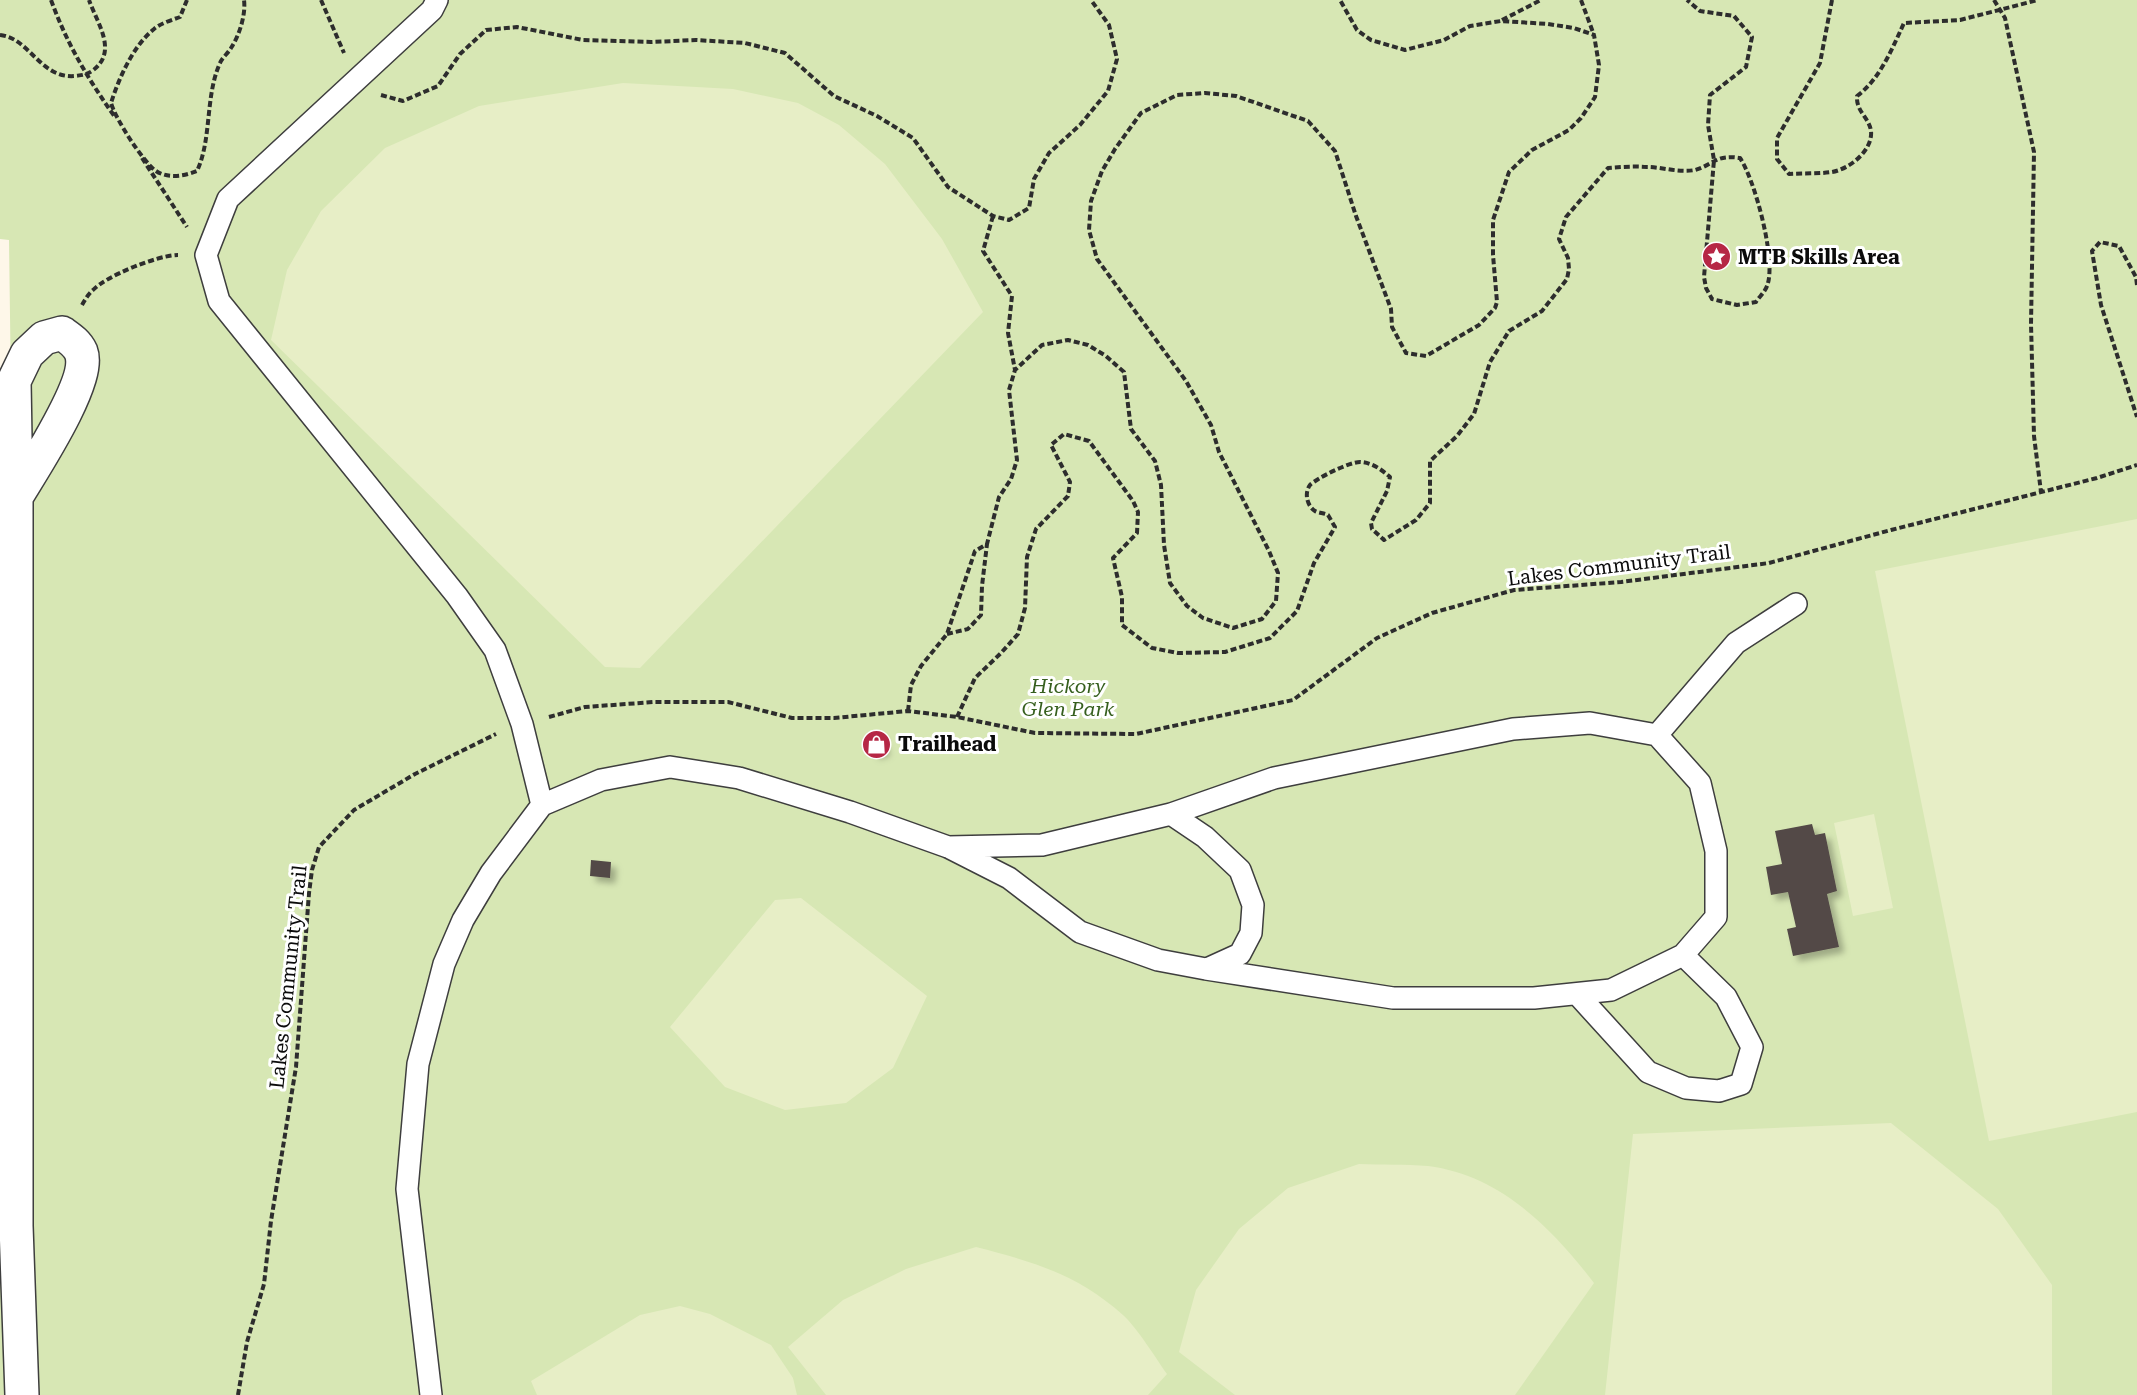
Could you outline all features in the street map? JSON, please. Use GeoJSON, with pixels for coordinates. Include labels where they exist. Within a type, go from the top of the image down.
{"type":"FeatureCollection","features":[{"type":"Feature","properties":{"kind":"street"},"geometry":{"type":"LineString","coordinates":[[16,497],[58,423],[81,375],[82,353],[73,340],[62,333],[44,338],[27,354],[14,381],[16,1227],[22,1395]]}},
{"type":"Feature","properties":{"kind":"lane"},"geometry":{"type":"LineString","coordinates":[[437,0],[432,10],[228,199],[206,255],[219,301],[458,596],[495,650],[522,724],[542,806]]}},
{"type":"Feature","properties":{"kind":"lane"},"geometry":{"type":"LineString","coordinates":[[1657,735],[1736,643],[1796,604]]}},
{"type":"Feature","properties":{"kind":"lane"},"geometry":{"type":"LineString","coordinates":[[431,1395],[407,1189],[418,1064],[444,964],[463,920],[491,873],[542,806],[601,780],[670,766],[739,778],[850,812],[948,847],[1009,878],[1080,933],[1158,960],[1393,998],[1534,998],[1611,990],[1683,955],[1716,917],[1716,850],[1700,783],[1657,735],[1590,723],[1513,729],[1274,778],[1171,814],[1042,845],[948,847]]}},
{"type":"Feature","properties":{"kind":"lane"},"geometry":{"type":"LineString","coordinates":[[1171,814],[1205,837],[1240,870],[1253,905],[1251,933],[1240,954],[1206,969]]}},
{"type":"Feature","properties":{"kind":"lane"},"geometry":{"type":"LineString","coordinates":[[1577,994],[1648,1072],[1686,1088],[1719,1091],[1741,1084],[1752,1047],[1726,997],[1683,955]]}},
{"type":"Feature","properties":{"kind":"path"},"geometry":{"type":"LineString","coordinates":[[51,0],[85,75],[131,140],[206,255]]}},
{"type":"Feature","properties":{"kind":"path"},"geometry":{"type":"LineString","coordinates":[[0,35],[15,40],[49,70],[65,77],[85,75],[101,65],[105,50],[102,27],[89,0]]}},
{"type":"Feature","properties":{"kind":"path"},"geometry":{"type":"LineString","coordinates":[[187,0],[180,16],[156,27],[139,44],[111,103],[131,140],[156,171],[183,176],[197,171],[203,159],[208,110],[220,63],[233,46],[241,27],[244,0]]}},
{"type":"Feature","properties":{"kind":"path"},"geometry":{"type":"LineString","coordinates":[[321,0],[357,78],[378,95],[403,101],[438,86],[460,54],[486,30],[517,27],[583,40],[651,42],[696,40],[745,43],[785,53],[834,96],[877,116],[913,138],[948,187],[993,216],[1009,220],[1029,208],[1034,180],[1049,153],[1080,125],[1108,91],[1117,59],[1109,25],[1091,0]]}},
{"type":"Feature","properties":{"kind":"path"},"geometry":{"type":"LineString","coordinates":[[1340,0],[1358,30],[1371,40],[1405,50],[1444,40],[1470,26],[1501,21],[1575,28],[1594,35]]}},
{"type":"Feature","properties":{"kind":"path"},"geometry":{"type":"LineString","coordinates":[[1501,21],[1516,11],[1541,0]]}},
{"type":"Feature","properties":{"kind":"path"},"geometry":{"type":"LineString","coordinates":[[1015,370],[1042,345],[1068,340],[1088,345],[1106,356],[1124,372],[1131,429],[1155,461],[1161,485],[1164,545],[1170,583],[1187,606],[1203,618],[1233,628],[1262,619],[1276,601],[1278,573],[1219,452],[1211,425],[1186,381],[1097,259],[1089,230],[1091,201],[1102,171],[1141,113],[1177,95],[1205,93],[1236,96],[1308,121],[1335,151],[1390,309],[1392,327],[1406,353],[1426,356],[1479,325],[1495,308],[1497,302],[1493,220],[1509,172],[1532,150],[1569,130],[1581,118],[1595,97],[1599,65],[1594,35],[1581,0]]}},
{"type":"Feature","properties":{"kind":"path"},"geometry":{"type":"LineString","coordinates":[[957,717],[975,678],[1002,653],[1018,634],[1025,608],[1027,557],[1036,529],[1068,496],[1070,482],[1051,445],[1064,434],[1089,441],[1133,501],[1138,512],[1137,533],[1113,558],[1122,597],[1122,625],[1152,648],[1178,653],[1225,652],[1270,638],[1297,611],[1314,563],[1335,527],[1328,514],[1315,511],[1308,502],[1307,494],[1310,486],[1340,468],[1361,462],[1381,468],[1390,477],[1387,491],[1371,523],[1372,529],[1384,540],[1416,520],[1430,503],[1430,461],[1457,436],[1474,414],[1490,362],[1509,331],[1542,311],[1567,279],[1568,258],[1559,239],[1566,217],[1608,168],[1648,167],[1678,171],[1696,170],[1714,160],[1731,156],[1740,158],[1745,165],[1761,209],[1769,271],[1767,286],[1756,302],[1737,305],[1712,299],[1706,288],[1704,277],[1714,160],[1708,125],[1710,95],[1746,67],[1752,37],[1734,16],[1700,11],[1687,0]]}},
{"type":"Feature","properties":{"kind":"path"},"geometry":{"type":"LineString","coordinates":[[1832,0],[1820,63],[1777,138],[1777,159],[1789,174],[1834,172],[1863,156],[1871,139],[1871,129],[1856,105],[1857,96],[1865,90],[1884,65],[1904,23],[1960,20],[2038,0]]}},
{"type":"Feature","properties":{"kind":"path"},"geometry":{"type":"LineString","coordinates":[[1994,0],[2004,18],[2034,152],[2031,324],[2034,436],[2041,492]]}},
{"type":"Feature","properties":{"kind":"path"},"geometry":{"type":"LineString","coordinates":[[946,634],[968,629],[981,615],[987,544],[999,497],[1011,479],[1017,460],[1009,390],[1015,370],[1008,333],[1012,296],[983,251],[993,216]]}},
{"type":"Feature","properties":{"kind":"path"},"geometry":{"type":"LineString","coordinates":[[2137,285],[2136,277],[2119,246],[2100,242],[2092,250],[2102,305],[2137,417]]}},
{"type":"Feature","properties":{"kind":"path"},"geometry":{"type":"LineString","coordinates":[[62,333],[94,288],[136,265],[168,255],[206,255]]}},
{"type":"Feature","properties":{"kind":"path","name":"Lakes Community Trail"},"geometry":{"type":"LineString","coordinates":[[238,1395],[247,1342],[264,1284],[271,1221],[296,1067],[309,893],[312,870],[320,847],[354,810],[415,774],[476,743],[522,724],[585,707],[654,702],[728,702],[792,718],[834,718],[908,711],[957,717],[1035,733],[1136,734],[1293,700],[1377,638],[1432,612],[1514,591],[1622,582],[1769,563],[2097,478],[2137,465]]}},
{"type":"Feature","properties":{"kind":"path"},"geometry":{"type":"LineString","coordinates":[[908,711],[911,685],[921,666],[946,634],[975,551],[987,544]]}},
{"type":"Feature","properties":{"kind":"green space","name":"Hickory Glen Park"},"geometry":{"type":"Polygon","coordinates":[[[0,0],[2137,0],[2137,1395],[0,1395],[0,781],[16,768],[9,240],[0,239],[0,0]]]}},
{"type":"Feature","properties":{"kind":"green space"},"geometry":{"type":"Polygon","coordinates":[[[623,83],[733,89],[798,103],[839,125],[885,164],[942,239],[983,312],[640,668],[605,667],[271,340],[287,270],[321,211],[385,148],[479,106],[623,83]]]}},
{"type":"Feature","properties":{"kind":"green space"},"geometry":{"type":"Polygon","coordinates":[[[2137,519],[2137,1112],[1989,1141],[1875,571],[2137,519]]]}},
{"type":"Feature","properties":{"kind":"green space"},"geometry":{"type":"Polygon","coordinates":[[[1874,814],[1893,908],[1853,916],[1834,823],[1874,814]]]}},
{"type":"Feature","properties":{"kind":"green space"},"geometry":{"type":"Polygon","coordinates":[[[801,898],[927,996],[893,1068],[846,1103],[785,1110],[725,1087],[670,1027],[775,900],[801,898]]]}},
{"type":"Feature","properties":{"kind":"green space"},"geometry":{"type":"Polygon","coordinates":[[[1891,1123],[1998,1209],[2052,1285],[2052,1395],[1605,1395],[1633,1134],[1891,1123]]]}},
{"type":"Feature","properties":{"kind":"green space"},"geometry":{"type":"Polygon","coordinates":[[[1359,1164],[1428,1166],[1454,1171],[1478,1180],[1501,1192],[1542,1224],[1594,1283],[1515,1395],[1235,1395],[1179,1352],[1196,1290],[1239,1229],[1288,1188],[1359,1164]]]}},
{"type":"Feature","properties":{"kind":"green space"},"geometry":{"type":"Polygon","coordinates":[[[976,1247],[1036,1264],[1089,1289],[1129,1321],[1167,1374],[1148,1395],[826,1395],[788,1347],[843,1300],[906,1269],[976,1247]]]}},
{"type":"Feature","properties":{"kind":"green space"},"geometry":{"type":"Polygon","coordinates":[[[680,1306],[710,1314],[771,1345],[793,1378],[797,1395],[537,1395],[531,1381],[640,1315],[680,1306]]]}},
{"type":"Feature","properties":{"kind":"building","name":"Trailhead"},"geometry":{"type":"Polygon","coordinates":[[[879,734],[885,750],[874,754],[868,739],[879,734]]]}},
{"type":"Feature","properties":{"kind":"building"},"geometry":{"type":"Polygon","coordinates":[[[1812,824],[1815,835],[1825,833],[1837,891],[1827,894],[1839,947],[1793,956],[1787,929],[1796,927],[1788,892],[1771,895],[1766,867],[1782,864],[1775,831],[1812,824]]]}},
{"type":"Feature","properties":{"kind":"building"},"geometry":{"type":"Polygon","coordinates":[[[591,860],[611,862],[610,878],[590,876],[591,860]]]}},
{"type":"Feature","properties":{"kind":"place","name":"MTB Skills Area"},"geometry":{"type":"Point","coordinates":[1717,257]}},
{"type":"Feature","properties":{"kind":"place","name":"Trailhead"},"geometry":{"type":"Point","coordinates":[877,744]}}]}
